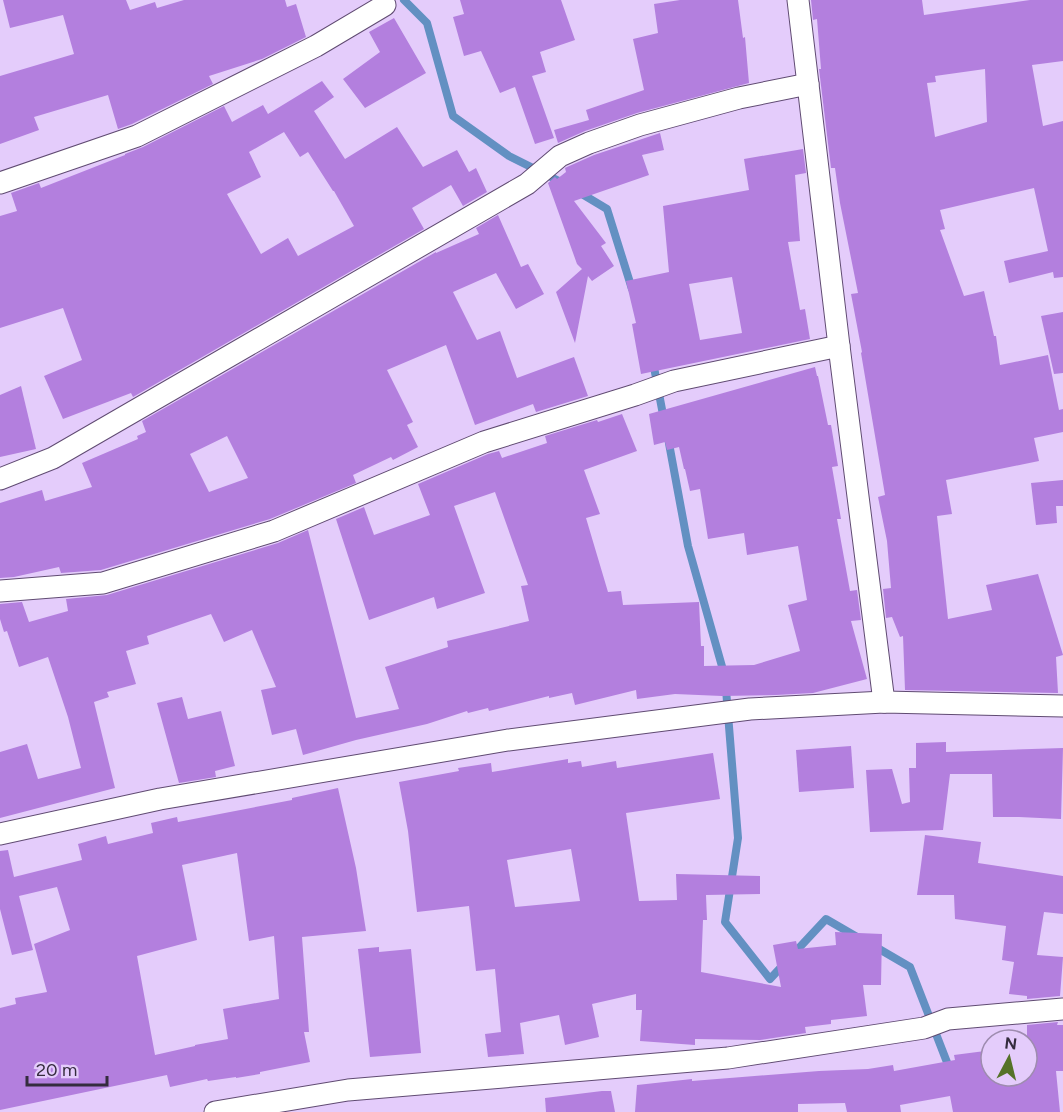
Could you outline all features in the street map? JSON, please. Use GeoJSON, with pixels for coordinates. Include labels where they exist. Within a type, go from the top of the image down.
{"type":"FeatureCollection","features":[{"type":"Feature","properties":{"kind":"street"},"geometry":{"type":"LineString","coordinates":[[798,0],[884,702]]}},
{"type":"Feature","properties":{"kind":"street"},"geometry":{"type":"LineString","coordinates":[[0,183],[137,136],[316,46],[386,5]]}},
{"type":"Feature","properties":{"kind":"street"},"geometry":{"type":"LineString","coordinates":[[0,479],[53,458],[527,184],[560,156],[588,143],[640,125],[739,98],[808,84]]}},
{"type":"Feature","properties":{"kind":"street"},"geometry":{"type":"LineString","coordinates":[[0,591],[103,583],[273,531],[484,442],[674,381],[839,346]]}},
{"type":"Feature","properties":{"kind":"street"},"geometry":{"type":"LineString","coordinates":[[0,834],[160,799],[508,740],[750,709],[884,702],[1063,706]]}},
{"type":"Feature","properties":{"kind":"street"},"geometry":{"type":"LineString","coordinates":[[214,1112],[348,1090],[728,1058],[924,1028],[948,1019],[1063,1009]]}},
{"type":"Feature","properties":{"kind":"building"},"geometry":{"type":"Polygon","coordinates":[[[3,0],[126,0],[130,10],[155,2],[157,8],[184,0],[285,0],[287,7],[296,4],[306,37],[262,59],[209,76],[213,84],[118,129],[108,95],[34,117],[39,130],[0,144],[0,76],[74,54],[63,15],[10,28],[3,0]]]}},
{"type":"Feature","properties":{"kind":"building"},"geometry":{"type":"Polygon","coordinates":[[[460,0],[561,0],[575,40],[540,52],[546,72],[532,76],[554,138],[535,144],[515,87],[500,93],[481,51],[464,56],[453,17],[464,14],[460,0]]]}},
{"type":"Feature","properties":{"kind":"building"},"geometry":{"type":"Polygon","coordinates":[[[680,0],[738,0],[743,38],[745,37],[749,83],[637,113],[558,143],[554,130],[589,120],[586,110],[644,90],[633,39],[658,33],[654,4],[680,0]]]}},
{"type":"Feature","properties":{"kind":"building"},"geometry":{"type":"Polygon","coordinates":[[[811,0],[922,0],[924,15],[1030,0],[1063,0],[1063,61],[1032,65],[1043,126],[1063,121],[1063,277],[1054,278],[1053,272],[1009,283],[1004,261],[1048,251],[1034,188],[940,210],[945,229],[940,230],[964,296],[984,291],[994,336],[996,336],[1000,365],[1048,355],[1059,410],[1063,409],[1063,432],[1034,438],[1039,461],[946,480],[952,514],[937,516],[948,619],[992,610],[986,585],[1038,574],[1063,655],[1056,657],[1058,693],[905,690],[903,636],[900,637],[892,617],[886,618],[883,589],[891,588],[887,541],[878,497],[885,495],[851,294],[858,293],[835,168],[831,168],[819,69],[821,69],[817,19],[813,20],[811,0]],[[985,69],[935,76],[936,82],[927,83],[935,137],[987,122],[985,69]]]}},
{"type":"Feature","properties":{"kind":"building"},"geometry":{"type":"Polygon","coordinates":[[[394,18],[426,73],[365,108],[343,79],[380,52],[369,32],[394,18]]]}},
{"type":"Feature","properties":{"kind":"building"},"geometry":{"type":"Polygon","coordinates":[[[322,81],[334,97],[314,111],[345,159],[397,127],[423,167],[457,150],[469,172],[476,168],[487,192],[463,206],[451,185],[412,208],[424,229],[133,397],[131,393],[63,419],[44,376],[82,360],[63,308],[0,328],[0,216],[17,211],[11,193],[39,183],[41,188],[125,155],[224,106],[232,122],[263,105],[268,114],[322,81]],[[284,132],[249,152],[261,177],[227,194],[261,254],[288,238],[298,256],[354,226],[308,152],[300,157],[284,132]]]}},
{"type":"Feature","properties":{"kind":"building"},"geometry":{"type":"Polygon","coordinates":[[[660,133],[664,150],[642,155],[649,175],[574,201],[606,243],[601,246],[614,266],[592,281],[588,276],[575,343],[556,292],[582,269],[577,264],[548,183],[566,172],[567,167],[594,155],[660,133]]]}},
{"type":"Feature","properties":{"kind":"building"},"geometry":{"type":"Polygon","coordinates":[[[803,149],[806,173],[795,175],[800,241],[788,242],[800,310],[805,309],[810,339],[641,374],[632,324],[636,323],[626,281],[669,272],[663,206],[749,190],[744,159],[803,149]],[[732,277],[689,284],[700,340],[742,333],[732,277]]]}},
{"type":"Feature","properties":{"kind":"building"},"geometry":{"type":"Polygon","coordinates":[[[498,215],[521,267],[528,264],[544,294],[516,309],[496,273],[453,292],[477,340],[500,331],[517,378],[574,357],[588,396],[536,412],[533,404],[475,425],[446,345],[387,370],[413,422],[407,425],[418,447],[393,460],[391,457],[353,475],[356,483],[270,519],[101,570],[61,573],[59,567],[0,578],[0,503],[42,490],[45,501],[92,487],[82,463],[138,439],[137,436],[146,432],[142,421],[436,252],[479,234],[476,228],[498,215]],[[227,436],[190,454],[209,492],[248,478],[227,436]]]}},
{"type":"Feature","properties":{"kind":"building"},"geometry":{"type":"Polygon","coordinates":[[[1063,312],[1063,373],[1054,374],[1041,316],[1063,312]]]}},
{"type":"Feature","properties":{"kind":"building"},"geometry":{"type":"Polygon","coordinates":[[[815,367],[828,425],[831,425],[838,466],[832,467],[841,519],[837,519],[850,591],[857,590],[861,620],[851,621],[867,679],[813,693],[776,695],[675,694],[637,699],[636,690],[575,705],[572,693],[549,698],[549,696],[489,711],[488,708],[468,713],[467,711],[427,724],[303,755],[296,729],[272,735],[261,690],[276,687],[252,630],[224,642],[211,614],[147,636],[149,644],[126,651],[136,684],[107,692],[109,697],[94,702],[115,788],[0,818],[0,752],[27,744],[38,779],[81,768],[68,717],[48,657],[19,667],[7,631],[4,632],[0,619],[0,604],[22,602],[29,622],[68,611],[66,599],[107,595],[278,543],[308,530],[356,718],[399,709],[385,667],[448,647],[447,641],[529,621],[521,586],[528,585],[495,492],[454,506],[485,593],[437,609],[434,597],[369,620],[336,519],[364,507],[374,535],[430,515],[418,484],[488,454],[499,451],[502,458],[547,443],[545,436],[622,414],[637,451],[584,470],[600,514],[586,518],[608,592],[621,591],[623,605],[699,602],[704,666],[754,665],[800,651],[788,605],[807,600],[798,546],[747,555],[744,533],[708,539],[700,489],[690,491],[679,447],[667,450],[665,442],[654,445],[649,414],[815,367]]]}},
{"type":"Feature","properties":{"kind":"building"},"geometry":{"type":"Polygon","coordinates":[[[21,386],[36,449],[0,457],[0,395],[21,386]]]}},
{"type":"Feature","properties":{"kind":"building"},"geometry":{"type":"Polygon","coordinates":[[[1063,480],[1063,506],[1056,506],[1057,523],[1036,525],[1031,483],[1063,480]]]}},
{"type":"Feature","properties":{"kind":"building"},"geometry":{"type":"Polygon","coordinates":[[[182,697],[188,719],[221,711],[235,766],[215,771],[216,777],[179,783],[157,703],[182,697]]]}},
{"type":"Feature","properties":{"kind":"building"},"geometry":{"type":"Polygon","coordinates":[[[946,742],[946,752],[1063,748],[1061,819],[993,817],[992,774],[950,774],[943,830],[870,832],[866,770],[892,769],[902,804],[910,802],[909,768],[916,768],[916,743],[946,742]]]}},
{"type":"Feature","properties":{"kind":"building"},"geometry":{"type":"Polygon","coordinates":[[[851,746],[854,788],[799,792],[796,750],[851,746]]]}},
{"type":"Feature","properties":{"kind":"building"},"geometry":{"type":"Polygon","coordinates":[[[713,753],[720,799],[626,813],[639,901],[677,900],[676,874],[760,876],[760,894],[706,895],[707,920],[703,920],[701,972],[781,987],[773,945],[796,941],[798,949],[836,945],[835,932],[882,934],[881,985],[863,985],[867,1016],[831,1020],[831,1024],[805,1027],[806,1033],[760,1040],[695,1039],[695,1045],[640,1041],[642,1010],[636,1010],[636,994],[592,1004],[599,1037],[565,1045],[559,1015],[520,1023],[524,1054],[488,1057],[485,1034],[501,1032],[495,969],[476,971],[469,906],[417,912],[408,831],[399,782],[491,763],[492,772],[568,759],[568,763],[581,761],[582,767],[616,761],[617,768],[713,753]],[[571,849],[507,860],[515,907],[580,901],[571,849]]]}},
{"type":"Feature","properties":{"kind":"building"},"geometry":{"type":"Polygon","coordinates":[[[338,788],[356,868],[366,931],[302,937],[309,1032],[304,1032],[310,1062],[260,1072],[260,1074],[208,1081],[207,1079],[170,1087],[167,1075],[0,1110],[0,1008],[16,1004],[15,998],[47,992],[34,944],[70,930],[57,887],[19,896],[33,950],[12,955],[0,909],[0,851],[8,850],[14,877],[82,860],[78,844],[106,836],[108,844],[153,833],[151,823],[177,817],[178,822],[292,800],[292,798],[338,788]],[[237,853],[182,865],[197,940],[137,956],[155,1055],[228,1039],[223,1009],[279,999],[274,936],[249,941],[237,853]]]}},
{"type":"Feature","properties":{"kind":"building"},"geometry":{"type":"Polygon","coordinates":[[[925,835],[981,842],[978,863],[1063,876],[1063,914],[1044,912],[1037,955],[1063,957],[1060,996],[1027,999],[1027,996],[1009,994],[1014,962],[1002,960],[1006,926],[955,919],[954,895],[917,895],[925,835]]]}},
{"type":"Feature","properties":{"kind":"building"},"geometry":{"type":"Polygon","coordinates":[[[379,947],[379,952],[411,949],[421,1053],[370,1057],[358,949],[379,947]]]}},
{"type":"Feature","properties":{"kind":"building"},"geometry":{"type":"Polygon","coordinates":[[[1058,1022],[1057,1025],[1063,1025],[1063,1071],[1056,1071],[1060,1112],[953,1112],[950,1096],[900,1105],[901,1112],[847,1112],[845,1103],[798,1104],[798,1112],[635,1112],[637,1085],[692,1079],[692,1081],[868,1069],[893,1065],[894,1071],[955,1060],[954,1055],[979,1052],[979,1088],[1039,1088],[1039,1028],[1027,1028],[1027,1025],[1058,1022]]]}},
{"type":"Feature","properties":{"kind":"building"},"geometry":{"type":"Polygon","coordinates":[[[611,1091],[615,1112],[546,1112],[545,1098],[611,1091]]]}},
{"type":"Feature","properties":{"kind":"waterway"},"geometry":{"type":"LineString","coordinates":[[404,0],[427,23],[453,116],[509,156],[563,183]]}},
{"type":"Feature","properties":{"kind":"waterway"},"geometry":{"type":"LineString","coordinates":[[577,191],[607,209],[632,289]]}},
{"type":"Feature","properties":{"kind":"waterway"},"geometry":{"type":"LineString","coordinates":[[653,362],[664,420]]}},
{"type":"Feature","properties":{"kind":"waterway"},"geometry":{"type":"LineString","coordinates":[[668,438],[688,546],[725,677],[738,838],[725,922],[770,979],[826,919],[857,937]]}},
{"type":"Feature","properties":{"kind":"waterway"},"geometry":{"type":"LineString","coordinates":[[874,946],[910,967],[950,1070]]}}]}
